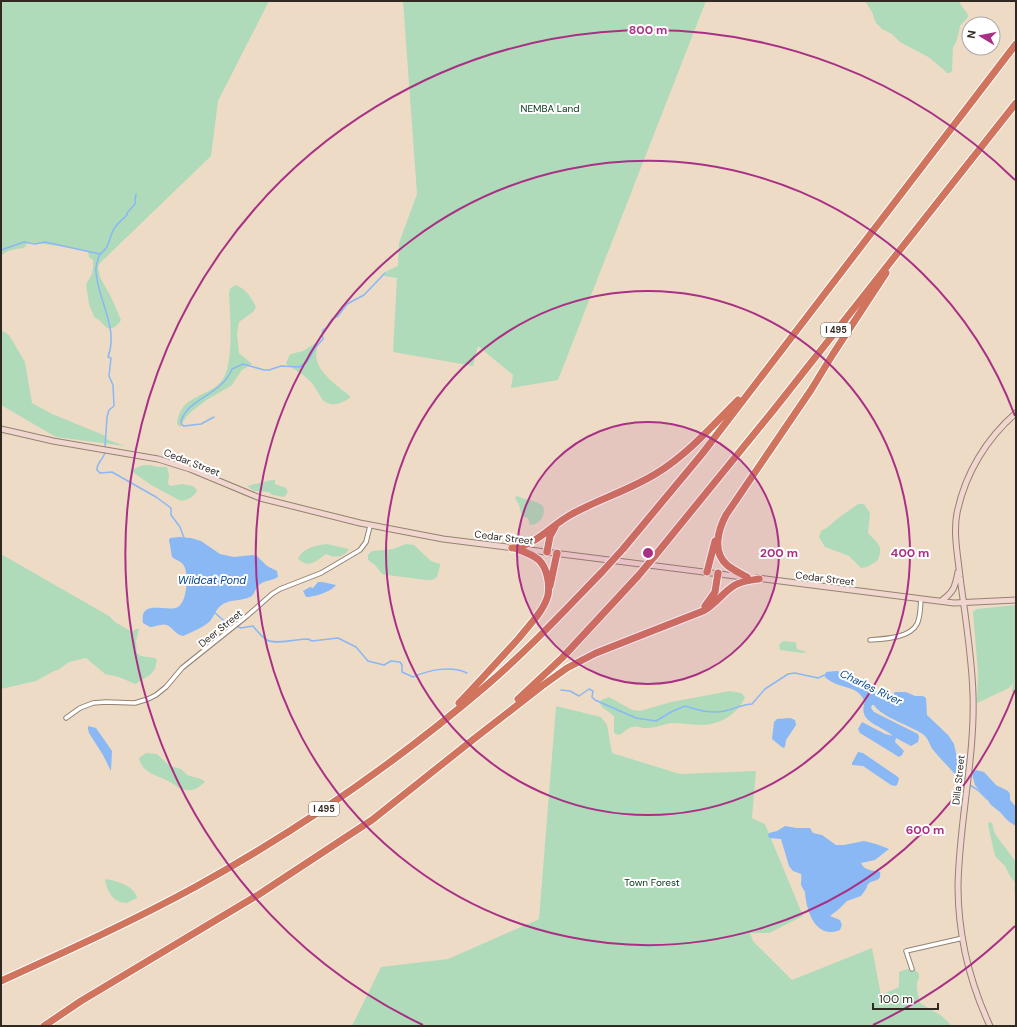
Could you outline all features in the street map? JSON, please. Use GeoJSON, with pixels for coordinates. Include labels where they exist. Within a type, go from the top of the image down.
{"type":"FeatureCollection","features":[{"type":"Feature","properties":{"kind":"highway","name":"I 495"},"geometry":{"type":"LineString","coordinates":[[1,981],[128,922],[195,887],[291,831],[352,790],[439,724],[493,679],[565,611],[623,550],[693,464],[1016,44]]}},
{"type":"Feature","properties":{"kind":"highway","name":"I 495"},"geometry":{"type":"LineString","coordinates":[[44,1026],[81,1001],[308,864],[372,820],[470,742],[562,658],[638,576],[776,407],[1016,103]]}},
{"type":"Feature","properties":{"kind":"highway"},"geometry":{"type":"LineString","coordinates":[[707,572],[718,532],[726,514],[811,390],[916,229]]}},
{"type":"Feature","properties":{"kind":"highway"},"geometry":{"type":"LineString","coordinates":[[512,548],[531,543],[571,514],[638,484],[671,463],[710,429],[765,371]]}},
{"type":"Feature","properties":{"kind":"highway"},"geometry":{"type":"LineString","coordinates":[[547,552],[550,536],[558,522]]}},
{"type":"Feature","properties":{"kind":"highway"},"geometry":{"type":"LineString","coordinates":[[718,532],[719,552],[723,560],[730,568],[747,577]]}},
{"type":"Feature","properties":{"kind":"highway"},"geometry":{"type":"LineString","coordinates":[[512,548],[534,557],[541,563],[546,574],[548,594]]}},
{"type":"Feature","properties":{"kind":"highway"},"geometry":{"type":"LineString","coordinates":[[439,724],[494,667],[533,621],[548,594],[557,553]]}},
{"type":"Feature","properties":{"kind":"highway"},"geometry":{"type":"LineString","coordinates":[[696,614],[713,596],[716,590],[718,574]]}},
{"type":"Feature","properties":{"kind":"highway"},"geometry":{"type":"LineString","coordinates":[[470,742],[547,682],[578,662],[596,653],[696,614],[710,607],[735,585],[759,578]]}},
{"type":"Feature","properties":{"kind":"main road"},"geometry":{"type":"LineString","coordinates":[[941,601],[954,589],[959,567],[956,523],[966,484],[985,447],[996,433],[1016,413]]}},
{"type":"Feature","properties":{"kind":"main road","name":"Cedar Street"},"geometry":{"type":"LineString","coordinates":[[1,429],[53,441],[106,449],[165,461],[260,498],[370,526],[443,539],[922,599],[964,603],[1016,600]]}},
{"type":"Feature","properties":{"kind":"main road","name":"Dilla Street"},"geometry":{"type":"LineString","coordinates":[[959,567],[973,696],[973,721],[958,879],[959,903],[963,938],[970,973],[990,1026]]}},
{"type":"Feature","properties":{"kind":"street","name":"Deer Street"},"geometry":{"type":"LineString","coordinates":[[66,718],[80,708],[95,702],[135,703],[151,698],[164,689],[182,668],[274,592],[321,573],[360,550],[366,542],[370,526]]}},
{"type":"Feature","properties":{"kind":"street"},"geometry":{"type":"LineString","coordinates":[[870,640],[890,639],[912,630],[918,621],[922,599]]}},
{"type":"Feature","properties":{"kind":"street"},"geometry":{"type":"LineString","coordinates":[[912,969],[906,951],[963,938]]}},
{"type":"Feature","properties":{"kind":"green space"},"geometry":{"type":"Polygon","coordinates":[[[1,1],[269,1],[218,101],[211,156],[99,264],[98,268],[100,277],[121,320],[113,328],[107,328],[94,317],[89,304],[86,284],[93,270],[93,260],[89,257],[88,252],[74,248],[26,242],[27,244],[24,248],[11,250],[1,256],[1,1]]]}},
{"type":"Feature","properties":{"kind":"green space","name":"NEMBA Land"},"geometry":{"type":"Polygon","coordinates":[[[403,1],[706,1],[558,380],[511,388],[513,375],[478,346],[473,366],[393,352],[397,278],[384,276],[387,271],[398,266],[399,243],[417,194],[403,1]]]}},
{"type":"Feature","properties":{"kind":"green space"},"geometry":{"type":"Polygon","coordinates":[[[865,1],[960,1],[968,16],[961,16],[961,25],[953,48],[952,71],[947,73],[930,58],[900,42],[892,34],[882,29],[876,23],[872,12],[865,1]]]}},
{"type":"Feature","properties":{"kind":"green space"},"geometry":{"type":"Polygon","coordinates":[[[235,285],[242,288],[250,296],[256,307],[253,312],[239,322],[237,333],[239,353],[252,364],[242,370],[231,386],[208,399],[192,411],[180,427],[177,424],[179,414],[183,407],[189,401],[210,390],[223,379],[229,362],[230,350],[229,294],[230,289],[235,285]]]}},
{"type":"Feature","properties":{"kind":"green space"},"geometry":{"type":"Polygon","coordinates":[[[1,330],[9,335],[25,362],[32,403],[52,414],[106,436],[106,439],[125,446],[56,437],[1,405],[1,330]]]}},
{"type":"Feature","properties":{"kind":"green space"},"geometry":{"type":"Polygon","coordinates":[[[317,342],[316,359],[322,371],[350,396],[350,398],[338,404],[330,404],[323,400],[315,387],[306,377],[286,363],[291,354],[303,351],[317,342]]]}},
{"type":"Feature","properties":{"kind":"green space"},"geometry":{"type":"Polygon","coordinates":[[[144,465],[167,467],[169,475],[168,484],[171,486],[182,484],[193,486],[197,490],[195,494],[186,500],[181,501],[151,485],[130,470],[144,465]]]}},
{"type":"Feature","properties":{"kind":"green space"},"geometry":{"type":"Polygon","coordinates":[[[275,480],[275,484],[286,488],[288,492],[284,497],[273,495],[268,492],[254,491],[247,486],[275,480]]]}},
{"type":"Feature","properties":{"kind":"green space"},"geometry":{"type":"Polygon","coordinates":[[[517,496],[537,502],[543,506],[544,513],[539,522],[534,525],[530,525],[528,518],[522,516],[515,498],[517,496]]]}},
{"type":"Feature","properties":{"kind":"green space"},"geometry":{"type":"Polygon","coordinates":[[[858,504],[864,504],[870,513],[868,533],[877,542],[880,548],[877,561],[867,567],[861,568],[849,556],[825,547],[819,537],[821,531],[858,504]]]}},
{"type":"Feature","properties":{"kind":"green space"},"geometry":{"type":"Polygon","coordinates":[[[327,544],[349,549],[342,556],[336,557],[326,554],[309,564],[298,559],[306,550],[314,546],[327,544]]]}},
{"type":"Feature","properties":{"kind":"green space"},"geometry":{"type":"Polygon","coordinates":[[[406,544],[414,545],[431,561],[440,564],[437,577],[432,580],[427,580],[382,574],[375,565],[368,560],[368,555],[372,551],[393,549],[406,544]]]}},
{"type":"Feature","properties":{"kind":"green space"},"geometry":{"type":"Polygon","coordinates":[[[1,554],[109,616],[115,622],[132,632],[139,629],[136,641],[137,653],[141,656],[155,658],[157,660],[155,669],[150,675],[135,684],[119,677],[105,674],[86,658],[69,662],[58,670],[36,681],[1,689],[1,554]]]}},
{"type":"Feature","properties":{"kind":"green space"},"geometry":{"type":"Polygon","coordinates":[[[1016,605],[1016,681],[1014,682],[1016,682],[1016,694],[1012,691],[1013,683],[1009,688],[977,703],[978,673],[973,612],[977,609],[1016,605]]]}},
{"type":"Feature","properties":{"kind":"green space"},"geometry":{"type":"Polygon","coordinates":[[[783,641],[794,642],[796,643],[797,649],[807,652],[802,653],[780,650],[779,645],[783,641]]]}},
{"type":"Feature","properties":{"kind":"green space"},"geometry":{"type":"Polygon","coordinates":[[[730,691],[741,693],[745,697],[733,713],[716,723],[703,725],[672,723],[650,728],[634,727],[629,728],[619,735],[614,733],[614,716],[602,707],[600,703],[601,700],[609,697],[632,710],[640,711],[671,702],[730,691]]]}},
{"type":"Feature","properties":{"kind":"green space","name":"Town Forest"},"geometry":{"type":"Polygon","coordinates":[[[556,706],[601,717],[607,725],[612,753],[680,774],[756,771],[752,818],[765,824],[803,916],[769,933],[750,933],[753,941],[792,980],[872,948],[881,995],[899,987],[899,972],[907,969],[913,969],[918,972],[919,975],[917,991],[920,1003],[942,1016],[952,1026],[352,1026],[381,967],[448,959],[539,919],[556,706]]]}},
{"type":"Feature","properties":{"kind":"green space"},"geometry":{"type":"Polygon","coordinates":[[[146,753],[157,754],[170,766],[181,769],[187,775],[201,779],[205,782],[193,790],[185,790],[180,788],[150,773],[143,767],[139,758],[146,753]]]}},
{"type":"Feature","properties":{"kind":"green space"},"geometry":{"type":"Polygon","coordinates":[[[989,822],[992,823],[995,834],[1016,862],[1016,898],[1014,888],[1015,883],[1005,866],[995,856],[988,825],[989,822]]]}},
{"type":"Feature","properties":{"kind":"green space"},"geometry":{"type":"Polygon","coordinates":[[[106,879],[129,887],[136,894],[137,898],[127,903],[118,901],[110,893],[105,880],[106,879]]]}},
{"type":"Feature","properties":{"kind":"water","name":"Wildcat Pond"},"geometry":{"type":"Polygon","coordinates":[[[179,537],[201,541],[220,554],[234,557],[252,555],[257,556],[267,566],[277,571],[278,577],[261,583],[250,597],[223,604],[208,623],[183,636],[167,625],[163,624],[150,627],[143,623],[143,615],[145,611],[155,608],[178,607],[181,604],[185,594],[187,581],[186,570],[182,563],[172,557],[169,540],[170,538],[179,537]]]}},
{"type":"Feature","properties":{"kind":"water"},"geometry":{"type":"Polygon","coordinates":[[[318,582],[336,585],[334,588],[322,594],[306,597],[303,591],[310,587],[313,588],[318,582]]]}},
{"type":"Feature","properties":{"kind":"water"},"geometry":{"type":"Polygon","coordinates":[[[838,671],[851,682],[859,679],[870,689],[887,695],[892,695],[895,692],[906,692],[915,696],[923,696],[926,698],[927,715],[948,735],[954,744],[957,758],[963,766],[961,781],[933,749],[924,735],[883,713],[874,705],[872,705],[871,708],[874,712],[918,734],[918,742],[911,746],[896,738],[895,742],[904,751],[899,757],[860,733],[858,729],[862,722],[885,734],[893,736],[867,719],[863,708],[865,701],[857,692],[825,677],[826,672],[838,671]]]}},
{"type":"Feature","properties":{"kind":"water"},"geometry":{"type":"Polygon","coordinates":[[[790,718],[795,720],[796,725],[786,740],[785,747],[783,748],[772,739],[774,722],[777,719],[790,718]]]}},
{"type":"Feature","properties":{"kind":"water"},"geometry":{"type":"Polygon","coordinates":[[[88,726],[96,728],[112,751],[111,771],[89,733],[88,726]]]}},
{"type":"Feature","properties":{"kind":"water"},"geometry":{"type":"Polygon","coordinates":[[[858,752],[863,753],[898,777],[899,779],[897,785],[891,785],[863,766],[852,765],[858,752]]]}},
{"type":"Feature","properties":{"kind":"water"},"geometry":{"type":"Polygon","coordinates":[[[976,770],[984,772],[996,785],[1008,791],[1010,794],[1010,800],[1016,807],[1016,826],[1008,821],[991,805],[975,785],[972,774],[976,770]]]}},
{"type":"Feature","properties":{"kind":"water"},"geometry":{"type":"Polygon","coordinates":[[[785,826],[810,828],[813,833],[822,835],[836,845],[864,841],[889,849],[875,860],[861,863],[866,869],[880,872],[880,877],[879,879],[868,884],[861,896],[847,901],[830,916],[840,920],[842,925],[840,930],[832,932],[825,931],[814,922],[810,915],[805,892],[801,885],[801,874],[793,871],[789,866],[781,839],[769,838],[769,833],[777,831],[785,826]]]}},
{"type":"Feature","properties":{"kind":"waterway"},"geometry":{"type":"LineString","coordinates":[[100,254],[108,245],[113,230],[135,204],[136,194]]}},
{"type":"Feature","properties":{"kind":"waterway","name":"Charles River"},"geometry":{"type":"LineString","coordinates":[[1,250],[24,242],[35,244],[45,242],[100,254],[96,265],[96,272],[100,293],[110,325],[111,346],[108,357],[111,358],[109,376],[113,385],[114,406],[109,410],[107,417],[105,448]]}},
{"type":"Feature","properties":{"kind":"waterway"},"geometry":{"type":"LineString","coordinates":[[214,417],[201,424],[184,426],[181,422],[184,414],[197,402],[221,385],[232,369],[243,364],[269,370],[281,366],[299,367],[307,362],[315,348],[323,339],[323,330],[332,319],[338,316],[347,304],[364,295],[385,273]]}},
{"type":"Feature","properties":{"kind":"waterway","name":"Charles River"},"geometry":{"type":"LineString","coordinates":[[105,452],[97,470],[100,473],[112,472],[156,497],[171,508],[171,515],[180,527],[184,538]]}},
{"type":"Feature","properties":{"kind":"waterway","name":"Charles River"},"geometry":{"type":"LineString","coordinates":[[214,612],[223,620],[241,628],[253,626],[263,637],[271,641],[281,642],[308,639],[312,641],[338,638],[356,647],[368,661],[384,665],[391,661],[400,662],[402,665],[402,672],[413,677],[440,669],[454,669],[467,673]]}},
{"type":"Feature","properties":{"kind":"waterway","name":"Charles River"},"geometry":{"type":"LineString","coordinates":[[561,690],[570,691],[579,696],[589,689],[593,691],[592,697],[595,700],[636,718],[656,721],[685,706],[714,712],[725,711],[752,704],[765,689],[788,674],[795,673],[818,678],[827,674]]}},
{"type":"Feature","properties":{"kind":"waterway","name":"Charles River"},"geometry":{"type":"LineString","coordinates":[[968,784],[978,790],[987,799]]}}]}
